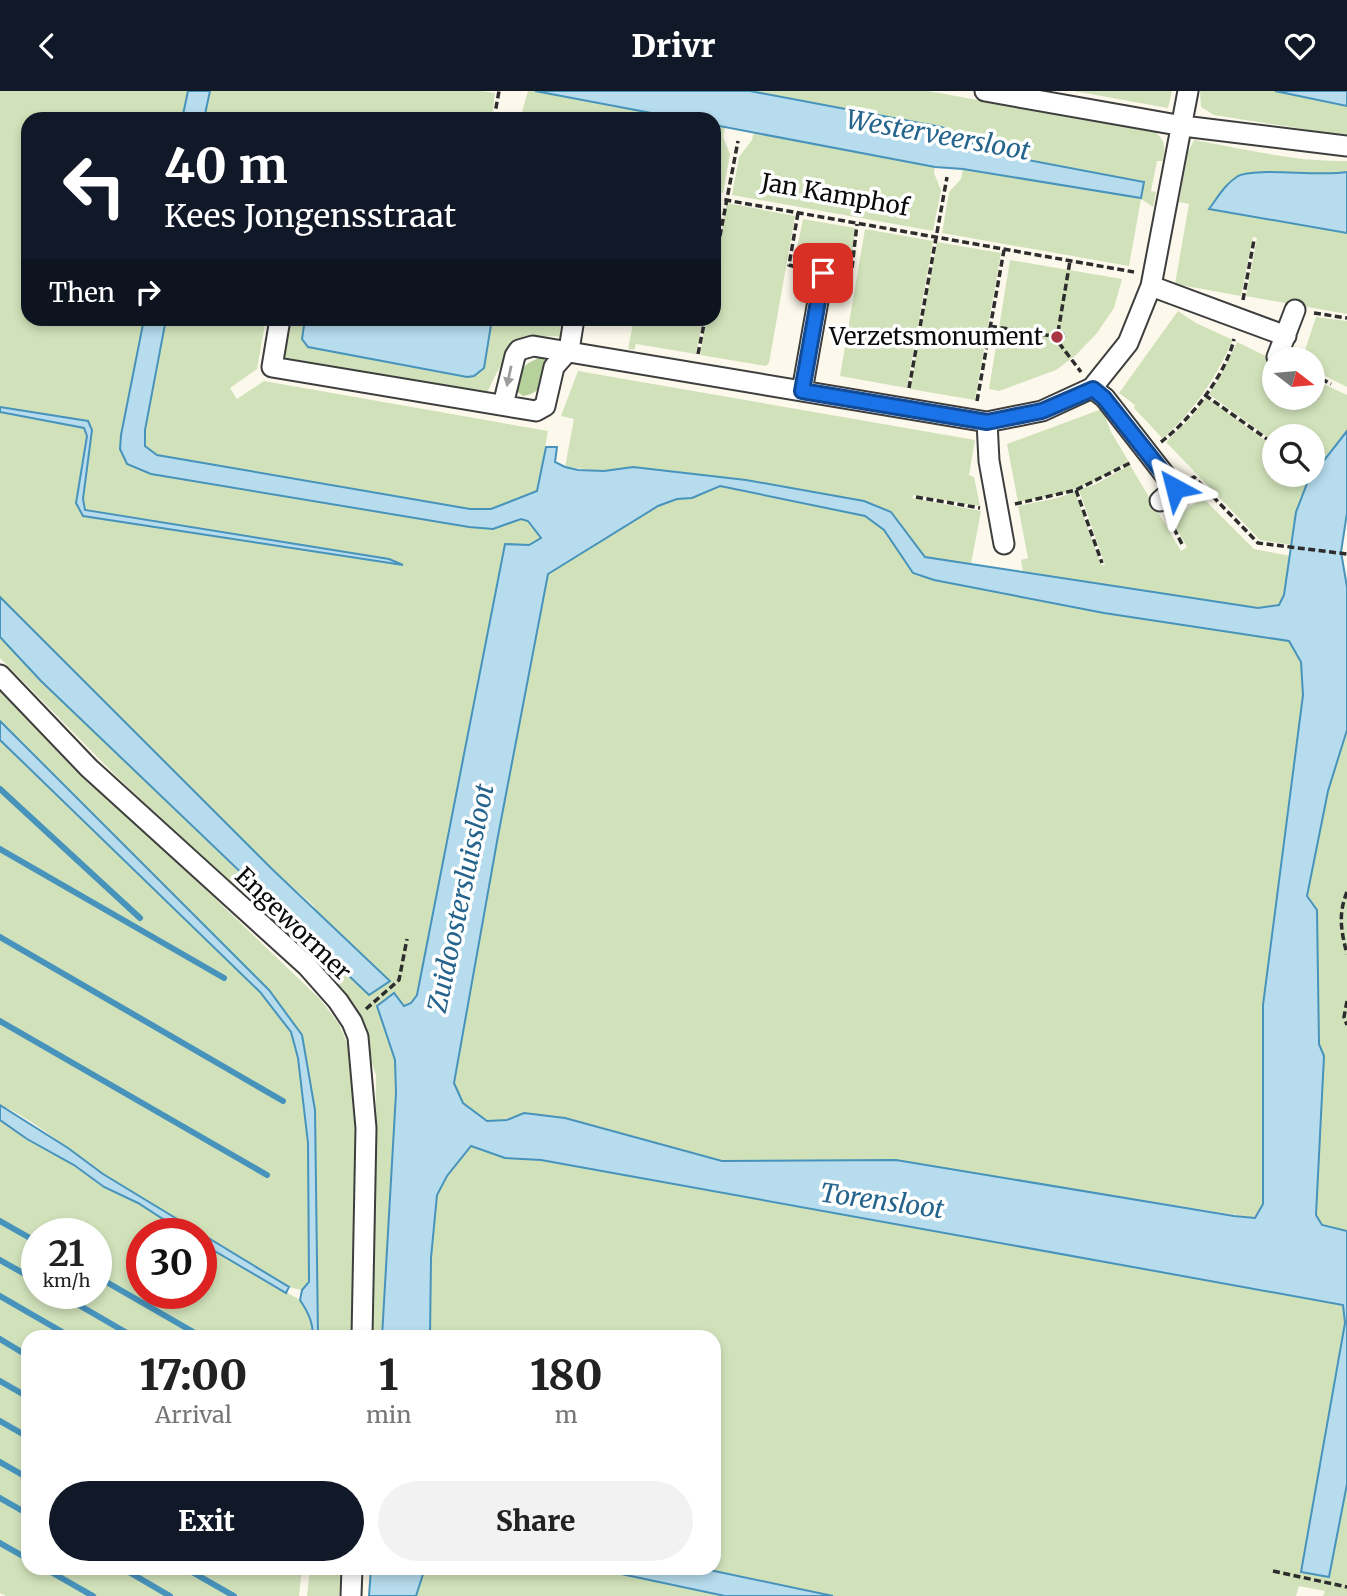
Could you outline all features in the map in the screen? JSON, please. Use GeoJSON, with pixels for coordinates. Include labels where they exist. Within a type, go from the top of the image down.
{"type":"FeatureCollection","features":[{"type":"Feature","properties":{"kind":"street"},"geometry":{"type":"LineString","coordinates":[[985,91],[1183,126],[1347,146]]}},
{"type":"Feature","properties":{"kind":"street"},"geometry":{"type":"LineString","coordinates":[[503,405],[512,362],[519,350],[533,346],[980,421],[1042,411],[1093,389],[1128,343],[1152,281],[1188,91]]}},
{"type":"Feature","properties":{"kind":"street"},"geometry":{"type":"LineString","coordinates":[[802,391],[823,273]]}},
{"type":"Feature","properties":{"kind":"street"},"geometry":{"type":"LineString","coordinates":[[1152,281],[1286,336]]}},
{"type":"Feature","properties":{"kind":"street"},"geometry":{"type":"LineString","coordinates":[[1281,347],[1295,310]]}},
{"type":"Feature","properties":{"kind":"street"},"geometry":{"type":"LineString","coordinates":[[279,326],[272,367],[542,409],[545,407],[554,367],[569,350],[574,326]]}},
{"type":"Feature","properties":{"kind":"street"},"geometry":{"type":"LineString","coordinates":[[1093,389],[1182,484],[1160,501]]}},
{"type":"Feature","properties":{"kind":"street"},"geometry":{"type":"LineString","coordinates":[[980,421],[1004,544]]}},
{"type":"Feature","properties":{"kind":"street","name":"Engewormer"},"geometry":{"type":"LineString","coordinates":[[0,675],[89,768],[307,966],[338,1001],[352,1022],[358,1037],[366,1128],[362,1330]]}},
{"type":"Feature","properties":{"kind":"street"},"geometry":{"type":"LineString","coordinates":[[351,1596],[352,1575]]}},
{"type":"Feature","properties":{"kind":"path"},"geometry":{"type":"LineString","coordinates":[[496,112],[499,91]]}},
{"type":"Feature","properties":{"kind":"path"},"geometry":{"type":"LineString","coordinates":[[721,228],[738,141]]}},
{"type":"Feature","properties":{"kind":"path"},"geometry":{"type":"LineString","coordinates":[[906,409],[947,177]]}},
{"type":"Feature","properties":{"kind":"path","name":"Jan Kamphof"},"geometry":{"type":"LineString","coordinates":[[721,199],[1070,261],[1152,281]]}},
{"type":"Feature","properties":{"kind":"path"},"geometry":{"type":"LineString","coordinates":[[980,421],[990,326],[1004,250]]}},
{"type":"Feature","properties":{"kind":"path"},"geometry":{"type":"LineString","coordinates":[[990,326],[1052,336],[1058,332],[1070,261]]}},
{"type":"Feature","properties":{"kind":"path"},"geometry":{"type":"LineString","coordinates":[[1295,310],[1347,318]]}},
{"type":"Feature","properties":{"kind":"path"},"geometry":{"type":"LineString","coordinates":[[695,372],[704,326]]}},
{"type":"Feature","properties":{"kind":"path"},"geometry":{"type":"LineString","coordinates":[[1058,332],[1063,337],[1059,343]]}},
{"type":"Feature","properties":{"kind":"path"},"geometry":{"type":"LineString","coordinates":[[1052,336],[1093,389]]}},
{"type":"Feature","properties":{"kind":"path"},"geometry":{"type":"LineString","coordinates":[[1325,381],[1331,384]]}},
{"type":"Feature","properties":{"kind":"path"},"geometry":{"type":"LineString","coordinates":[[1205,395],[1262,435]]}},
{"type":"Feature","properties":{"kind":"path"},"geometry":{"type":"LineString","coordinates":[[1182,484],[1194,477],[1258,543],[1347,554]]}},
{"type":"Feature","properties":{"kind":"path"},"geometry":{"type":"LineString","coordinates":[[1076,490],[1102,563]]}},
{"type":"Feature","properties":{"kind":"path"},"geometry":{"type":"LineString","coordinates":[[1160,501],[1183,546]]}},
{"type":"Feature","properties":{"kind":"path"},"geometry":{"type":"LineString","coordinates":[[1347,892],[1340,909],[1341,930],[1347,954]]}},
{"type":"Feature","properties":{"kind":"path"},"geometry":{"type":"LineString","coordinates":[[352,1022],[399,981],[407,939]]}},
{"type":"Feature","properties":{"kind":"path"},"geometry":{"type":"LineString","coordinates":[[1347,1001],[1344,1017],[1347,1025]]}},
{"type":"Feature","properties":{"kind":"path"},"geometry":{"type":"LineString","coordinates":[[1273,1571],[1347,1587]]}},
{"type":"Feature","properties":{"kind":"green space"},"geometry":{"type":"Polygon","coordinates":[[[0,91],[188,91],[184,112],[21,112],[21,326],[143,326],[121,435],[127,464],[151,474],[469,527],[493,529],[521,519],[528,521],[541,539],[529,545],[505,544],[417,996],[404,1004],[377,1007],[395,1060],[396,1093],[382,1330],[368,1330],[375,1190],[376,1075],[357,1016],[347,996],[113,773],[0,658],[0,637],[41,681],[369,994],[313,905],[273,870],[0,597],[0,91]]]}},
{"type":"Feature","properties":{"kind":"green space"},"geometry":{"type":"Polygon","coordinates":[[[210,91],[495,93],[493,112],[206,112],[210,91]]]}},
{"type":"Feature","properties":{"kind":"green space"},"geometry":{"type":"Polygon","coordinates":[[[528,91],[535,91],[646,112],[522,112],[528,91]]]}},
{"type":"Feature","properties":{"kind":"green space"},"geometry":{"type":"Polygon","coordinates":[[[750,91],[928,91],[1155,132],[1164,148],[1163,161],[1157,161],[1151,191],[1156,192],[1153,207],[1141,199],[1129,266],[942,233],[949,192],[961,179],[963,169],[1140,198],[1144,182],[981,151],[965,137],[941,127],[750,91]]]}},
{"type":"Feature","properties":{"kind":"green space"},"geometry":{"type":"Polygon","coordinates":[[[1074,91],[1172,91],[1168,108],[1074,91]]]}},
{"type":"Feature","properties":{"kind":"green space"},"geometry":{"type":"Polygon","coordinates":[[[1200,91],[1275,91],[1347,106],[1347,136],[1214,115],[1201,107],[1200,91]]]}},
{"type":"Feature","properties":{"kind":"green space"},"geometry":{"type":"Polygon","coordinates":[[[721,126],[725,127],[723,137],[730,154],[723,193],[721,126]]]}},
{"type":"Feature","properties":{"kind":"green space"},"geometry":{"type":"Polygon","coordinates":[[[754,132],[935,167],[934,173],[941,190],[933,231],[732,195],[739,157],[752,140],[754,132]]]}},
{"type":"Feature","properties":{"kind":"green space"},"geometry":{"type":"Polygon","coordinates":[[[1194,140],[1289,157],[1347,161],[1347,172],[1331,175],[1261,173],[1210,209],[1347,233],[1347,314],[1246,296],[1257,238],[1253,237],[1241,296],[1175,284],[1189,204],[1179,202],[1188,152],[1194,140]]]}},
{"type":"Feature","properties":{"kind":"green space"},"geometry":{"type":"Polygon","coordinates":[[[727,203],[795,216],[769,363],[766,366],[700,355],[705,326],[721,326],[721,237],[727,203]]]}},
{"type":"Feature","properties":{"kind":"green space"},"geometry":{"type":"Polygon","coordinates":[[[803,219],[855,228],[851,262],[818,257],[815,268],[794,263],[803,219]]]}},
{"type":"Feature","properties":{"kind":"green space"},"geometry":{"type":"Polygon","coordinates":[[[865,229],[933,241],[907,388],[840,376],[865,229]]]}},
{"type":"Feature","properties":{"kind":"green space"},"geometry":{"type":"Polygon","coordinates":[[[937,242],[1001,253],[975,400],[910,389],[937,242]]]}},
{"type":"Feature","properties":{"kind":"green space"},"geometry":{"type":"Polygon","coordinates":[[[1010,260],[1122,279],[1114,308],[1097,333],[1076,355],[1056,370],[999,391],[989,389],[1010,260]]]}},
{"type":"Feature","properties":{"kind":"green space"},"geometry":{"type":"Polygon","coordinates":[[[1178,311],[1196,323],[1233,340],[1203,393],[1163,439],[1134,408],[1135,405],[1119,393],[1178,311]]]}},
{"type":"Feature","properties":{"kind":"green space"},"geometry":{"type":"Polygon","coordinates":[[[1316,317],[1347,321],[1347,387],[1325,376],[1325,347],[1306,347],[1316,317]]]}},
{"type":"Feature","properties":{"kind":"green space"},"geometry":{"type":"Polygon","coordinates":[[[165,326],[265,326],[257,369],[230,388],[237,399],[264,381],[548,431],[537,491],[491,509],[470,509],[157,455],[145,446],[145,430],[165,326]]]}},
{"type":"Feature","properties":{"kind":"green space"},"geometry":{"type":"Polygon","coordinates":[[[290,326],[304,326],[302,339],[484,368],[491,326],[564,326],[562,337],[534,338],[514,349],[506,358],[487,393],[283,358],[290,326]]]}},
{"type":"Feature","properties":{"kind":"green space"},"geometry":{"type":"Polygon","coordinates":[[[633,326],[702,326],[696,354],[636,344],[634,350],[628,349],[633,326]]]}},
{"type":"Feature","properties":{"kind":"green space"},"geometry":{"type":"Polygon","coordinates":[[[1237,342],[1262,354],[1262,410],[1325,410],[1325,385],[1347,395],[1347,431],[1325,459],[1325,424],[1262,424],[1262,433],[1209,394],[1237,342]]]}},
{"type":"Feature","properties":{"kind":"green space"},"geometry":{"type":"Polygon","coordinates":[[[541,357],[547,362],[542,384],[535,392],[523,396],[515,390],[520,373],[525,366],[541,357]]]}},
{"type":"Feature","properties":{"kind":"green space"},"geometry":{"type":"Polygon","coordinates":[[[578,371],[975,440],[969,475],[974,477],[980,506],[914,495],[912,498],[981,511],[971,564],[925,557],[891,512],[746,480],[633,467],[604,471],[565,467],[574,419],[561,416],[578,371]]]}},
{"type":"Feature","properties":{"kind":"green space"},"geometry":{"type":"Polygon","coordinates":[[[1206,397],[1262,438],[1262,487],[1306,487],[1296,512],[1291,545],[1260,540],[1166,442],[1195,413],[1206,397]]]}},
{"type":"Feature","properties":{"kind":"green space"},"geometry":{"type":"Polygon","coordinates":[[[1102,409],[1111,432],[1129,462],[1093,482],[1064,493],[1018,502],[1007,444],[1102,409]]]}},
{"type":"Feature","properties":{"kind":"green space"},"geometry":{"type":"Polygon","coordinates":[[[1130,465],[1181,551],[1187,547],[1171,519],[1203,498],[1254,549],[1290,556],[1284,595],[1279,606],[1258,608],[1023,572],[1021,560],[1028,558],[1018,506],[1075,492],[1101,565],[1105,565],[1079,490],[1130,465]]]}},
{"type":"Feature","properties":{"kind":"green space"},"geometry":{"type":"Polygon","coordinates":[[[720,486],[865,516],[884,530],[913,572],[934,580],[1104,613],[1289,641],[1301,662],[1303,695],[1263,1005],[1263,1204],[1255,1218],[896,1160],[722,1161],[565,1118],[524,1113],[507,1120],[487,1121],[463,1103],[454,1084],[548,574],[658,506],[677,499],[692,498],[720,486]]]}},
{"type":"Feature","properties":{"kind":"green space"},"geometry":{"type":"Polygon","coordinates":[[[0,687],[94,783],[320,999],[339,1024],[355,1076],[359,1143],[354,1330],[318,1330],[315,1110],[301,1035],[269,990],[0,721],[0,687]]]}},
{"type":"Feature","properties":{"kind":"green space"},"geometry":{"type":"Polygon","coordinates":[[[1347,730],[1347,1231],[1322,1225],[1316,1215],[1324,1056],[1319,1044],[1318,944],[1307,896],[1328,791],[1347,730]]]}},
{"type":"Feature","properties":{"kind":"green space"},"geometry":{"type":"Polygon","coordinates":[[[0,741],[260,992],[291,1032],[298,1058],[308,1143],[309,1282],[302,1290],[281,1284],[261,1273],[217,1242],[217,1218],[175,1218],[117,1184],[53,1137],[0,1105],[0,741]]]}},
{"type":"Feature","properties":{"kind":"green space"},"geometry":{"type":"Polygon","coordinates":[[[0,1120],[27,1139],[74,1165],[104,1187],[138,1203],[161,1218],[126,1218],[126,1309],[217,1309],[217,1252],[300,1300],[310,1317],[312,1330],[21,1330],[21,1575],[301,1575],[299,1596],[6,1596],[0,1593],[0,1120]]]}},
{"type":"Feature","properties":{"kind":"green space"},"geometry":{"type":"Polygon","coordinates":[[[471,1145],[505,1158],[541,1160],[1343,1305],[1345,1323],[1302,1572],[1329,1577],[1347,1484],[1347,1596],[1323,1596],[1325,1591],[1299,1586],[1296,1596],[833,1596],[721,1572],[721,1330],[430,1330],[431,1258],[437,1195],[447,1176],[471,1145]]]}},
{"type":"Feature","properties":{"kind":"green space"},"geometry":{"type":"Polygon","coordinates":[[[309,1575],[341,1575],[339,1596],[307,1596],[309,1575]]]}},
{"type":"Feature","properties":{"kind":"green space"},"geometry":{"type":"Polygon","coordinates":[[[423,1575],[626,1575],[725,1596],[416,1596],[423,1575]]]}},
{"type":"Feature","properties":{"kind":"water"},"geometry":{"type":"Polygon","coordinates":[[[188,91],[210,91],[206,112],[184,112],[188,91]]]}},
{"type":"Feature","properties":{"kind":"water","name":"Westerveersloot"},"geometry":{"type":"Polygon","coordinates":[[[535,91],[750,91],[941,127],[965,137],[981,151],[1144,182],[1141,198],[963,169],[935,167],[721,126],[721,112],[646,112],[535,91]]]}},
{"type":"Feature","properties":{"kind":"water"},"geometry":{"type":"Polygon","coordinates":[[[1275,91],[1347,91],[1347,106],[1275,91]]]}},
{"type":"Feature","properties":{"kind":"water"},"geometry":{"type":"Polygon","coordinates":[[[1347,172],[1347,233],[1209,209],[1229,183],[1246,173],[1347,172]]]}},
{"type":"Feature","properties":{"kind":"water"},"geometry":{"type":"Polygon","coordinates":[[[143,326],[165,326],[145,430],[145,446],[157,455],[470,509],[491,509],[537,491],[546,447],[557,447],[555,462],[578,470],[604,471],[633,467],[746,480],[864,501],[891,512],[925,557],[1258,608],[1279,605],[1284,595],[1296,512],[1306,487],[1325,487],[1325,459],[1347,431],[1347,513],[1341,552],[1347,587],[1347,730],[1328,791],[1307,896],[1317,910],[1319,1044],[1324,1056],[1316,1215],[1322,1225],[1347,1231],[1347,1484],[1329,1577],[1301,1572],[1345,1323],[1343,1305],[541,1160],[505,1158],[471,1146],[447,1176],[437,1195],[431,1258],[430,1330],[382,1330],[396,1093],[395,1060],[377,1006],[394,993],[404,1006],[411,1003],[417,995],[505,544],[529,545],[541,538],[528,521],[521,519],[493,529],[469,527],[151,474],[127,464],[120,449],[121,435],[143,326]],[[720,486],[692,498],[677,499],[658,506],[548,574],[454,1083],[463,1103],[487,1121],[507,1120],[524,1113],[565,1118],[722,1161],[896,1160],[1255,1218],[1263,1204],[1263,1005],[1303,695],[1301,662],[1289,641],[1104,613],[934,580],[913,573],[884,530],[865,516],[720,486]]]}},
{"type":"Feature","properties":{"kind":"water"},"geometry":{"type":"Polygon","coordinates":[[[304,326],[491,326],[484,368],[474,376],[467,377],[308,347],[302,339],[304,326]]]}},
{"type":"Feature","properties":{"kind":"water"},"geometry":{"type":"Polygon","coordinates":[[[0,407],[88,421],[92,430],[83,499],[85,510],[389,559],[403,565],[83,516],[76,503],[87,436],[84,428],[0,412],[0,407]]]}},
{"type":"Feature","properties":{"kind":"water"},"geometry":{"type":"Polygon","coordinates":[[[0,597],[273,870],[390,981],[369,995],[41,681],[0,637],[0,597]]]}},
{"type":"Feature","properties":{"kind":"water"},"geometry":{"type":"Polygon","coordinates":[[[0,721],[269,990],[302,1035],[315,1110],[318,1330],[312,1330],[310,1317],[300,1300],[302,1290],[309,1282],[308,1143],[298,1058],[291,1032],[260,992],[0,740],[0,721]]]}},
{"type":"Feature","properties":{"kind":"water"},"geometry":{"type":"Polygon","coordinates":[[[0,1105],[68,1148],[103,1174],[175,1218],[161,1218],[138,1203],[104,1187],[74,1165],[27,1139],[0,1120],[0,1105]]]}},
{"type":"Feature","properties":{"kind":"water"},"geometry":{"type":"Polygon","coordinates":[[[217,1243],[289,1287],[286,1293],[217,1252],[217,1243]]]}},
{"type":"Feature","properties":{"kind":"water"},"geometry":{"type":"Polygon","coordinates":[[[721,1572],[833,1596],[725,1596],[626,1575],[721,1575],[721,1572]]]}},
{"type":"Feature","properties":{"kind":"water"},"geometry":{"type":"Polygon","coordinates":[[[370,1575],[423,1575],[416,1596],[369,1596],[370,1575]]]}},
{"type":"Feature","properties":{"kind":"waterway"},"geometry":{"type":"LineString","coordinates":[[0,789],[140,918]]}},
{"type":"Feature","properties":{"kind":"waterway"},"geometry":{"type":"LineString","coordinates":[[0,849],[224,978]]}},
{"type":"Feature","properties":{"kind":"waterway"},"geometry":{"type":"LineString","coordinates":[[0,937],[283,1101]]}},
{"type":"Feature","properties":{"kind":"waterway"},"geometry":{"type":"LineString","coordinates":[[0,1021],[267,1175]]}},
{"type":"Feature","properties":{"kind":"waterway"},"geometry":{"type":"LineString","coordinates":[[0,1221],[21,1233]]}},
{"type":"Feature","properties":{"kind":"waterway"},"geometry":{"type":"LineString","coordinates":[[0,1260],[21,1272]]}},
{"type":"Feature","properties":{"kind":"waterway"},"geometry":{"type":"LineString","coordinates":[[112,1285],[190,1330]]}},
{"type":"Feature","properties":{"kind":"waterway"},"geometry":{"type":"LineString","coordinates":[[0,1296],[59,1330]]}},
{"type":"Feature","properties":{"kind":"waterway"},"geometry":{"type":"LineString","coordinates":[[86,1309],[122,1330]]}},
{"type":"Feature","properties":{"kind":"waterway"},"geometry":{"type":"LineString","coordinates":[[0,1339],[21,1352]]}},
{"type":"Feature","properties":{"kind":"waterway"},"geometry":{"type":"LineString","coordinates":[[0,1381],[21,1393]]}},
{"type":"Feature","properties":{"kind":"waterway"},"geometry":{"type":"LineString","coordinates":[[0,1421],[21,1433]]}},
{"type":"Feature","properties":{"kind":"waterway"},"geometry":{"type":"LineString","coordinates":[[0,1462],[21,1474]]}},
{"type":"Feature","properties":{"kind":"waterway"},"geometry":{"type":"LineString","coordinates":[[0,1498],[21,1510]]}},
{"type":"Feature","properties":{"kind":"waterway"},"geometry":{"type":"LineString","coordinates":[[0,1543],[21,1555]]}},
{"type":"Feature","properties":{"kind":"waterway"},"geometry":{"type":"LineString","coordinates":[[56,1575],[93,1596]]}},
{"type":"Feature","properties":{"kind":"waterway"},"geometry":{"type":"LineString","coordinates":[[134,1575],[170,1596]]}},
{"type":"Feature","properties":{"kind":"waterway"},"geometry":{"type":"LineString","coordinates":[[197,1575],[234,1596]]}},
{"type":"Feature","properties":{"kind":"place","name":"Verzetsmonument"},"geometry":{"type":"Point","coordinates":[1057,337]}},
{"type":"Feature","properties":{"kind":"route"},"geometry":{"type":"LineString","coordinates":[[823,273],[802,391],[987,422],[1042,411],[1093,389],[1104,398],[1175,488]]}},
{"type":"Feature","properties":{"kind":"water label","name":"Zuidoostersluissloot"},"geometry":{"type":"Point","coordinates":[461,898]}},
{"type":"Feature","properties":{"kind":"water label","name":"Torensloot"},"geometry":{"type":"Point","coordinates":[882,1201]}}]}
